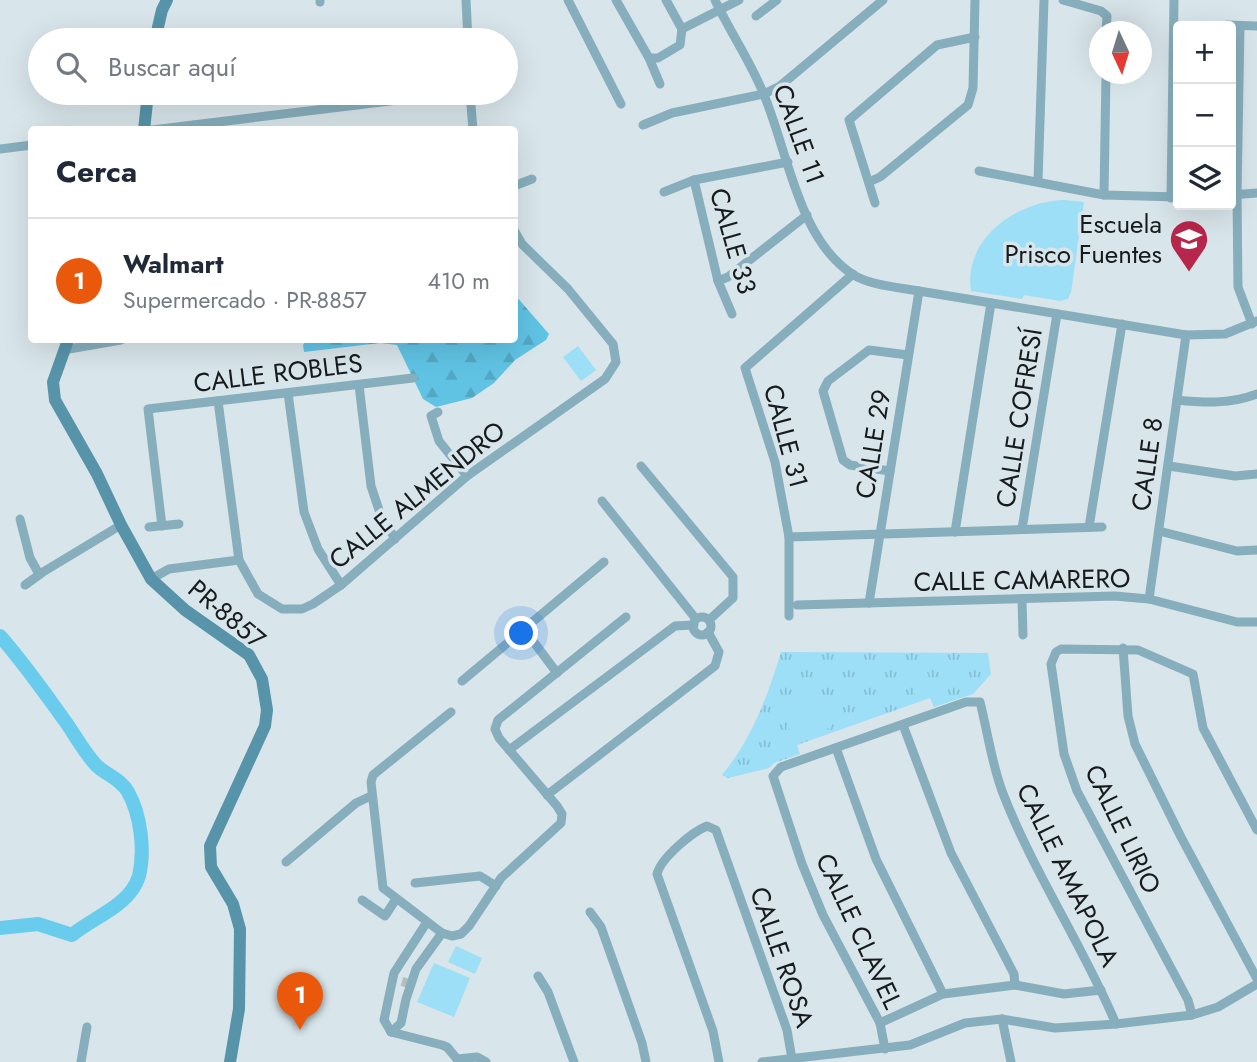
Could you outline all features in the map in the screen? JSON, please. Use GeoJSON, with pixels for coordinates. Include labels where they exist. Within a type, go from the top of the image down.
{"type":"FeatureCollection","features":[{"type":"Feature","properties":{"kind":"street"},"geometry":{"type":"LineString","coordinates":[[158,28],[167,0]]}},
{"type":"Feature","properties":{"kind":"street"},"geometry":{"type":"LineString","coordinates":[[466,0],[467,28]]}},
{"type":"Feature","properties":{"kind":"street"},"geometry":{"type":"LineString","coordinates":[[568,0],[621,104]]}},
{"type":"Feature","properties":{"kind":"street"},"geometry":{"type":"LineString","coordinates":[[616,0],[649,58],[660,84]]}},
{"type":"Feature","properties":{"kind":"street"},"geometry":{"type":"LineString","coordinates":[[649,58],[658,58],[680,44],[681,29],[666,0]]}},
{"type":"Feature","properties":{"kind":"street","name":"CALLE 11"},"geometry":{"type":"LineString","coordinates":[[715,0],[764,94],[807,215],[822,245],[853,274]]}},
{"type":"Feature","properties":{"kind":"street"},"geometry":{"type":"LineString","coordinates":[[681,29],[739,0]]}},
{"type":"Feature","properties":{"kind":"street"},"geometry":{"type":"LineString","coordinates":[[756,16],[766,3],[777,0]]}},
{"type":"Feature","properties":{"kind":"street"},"geometry":{"type":"LineString","coordinates":[[643,125],[671,113],[764,94],[780,86],[883,0]]}},
{"type":"Feature","properties":{"kind":"street"},"geometry":{"type":"LineString","coordinates":[[869,182],[880,177],[968,105],[973,88],[975,0]]}},
{"type":"Feature","properties":{"kind":"street"},"geometry":{"type":"LineString","coordinates":[[1038,181],[1044,0]]}},
{"type":"Feature","properties":{"kind":"street"},"geometry":{"type":"LineString","coordinates":[[1063,0],[1101,11],[1107,16],[1107,21]]}},
{"type":"Feature","properties":{"kind":"street"},"geometry":{"type":"LineString","coordinates":[[1174,0],[1175,147]]}},
{"type":"Feature","properties":{"kind":"street"},"geometry":{"type":"LineString","coordinates":[[1236,26],[1257,26]]}},
{"type":"Feature","properties":{"kind":"street"},"geometry":{"type":"LineString","coordinates":[[1236,147],[1240,26]]}},
{"type":"Feature","properties":{"kind":"street"},"geometry":{"type":"LineString","coordinates":[[875,203],[849,120],[937,45],[975,37]]}},
{"type":"Feature","properties":{"kind":"street"},"geometry":{"type":"LineString","coordinates":[[1104,195],[1106,84]]}},
{"type":"Feature","properties":{"kind":"street"},"geometry":{"type":"LineString","coordinates":[[144,126],[147,105]]}},
{"type":"Feature","properties":{"kind":"street"},"geometry":{"type":"LineString","coordinates":[[185,126],[357,105]]}},
{"type":"Feature","properties":{"kind":"street"},"geometry":{"type":"LineString","coordinates":[[471,105],[473,126]]}},
{"type":"Feature","properties":{"kind":"street"},"geometry":{"type":"LineString","coordinates":[[0,149],[28,146]]}},
{"type":"Feature","properties":{"kind":"street"},"geometry":{"type":"LineString","coordinates":[[664,192],[694,180],[788,162]]}},
{"type":"Feature","properties":{"kind":"street"},"geometry":{"type":"LineString","coordinates":[[979,171],[1104,195],[1173,198]]}},
{"type":"Feature","properties":{"kind":"street"},"geometry":{"type":"LineString","coordinates":[[518,184],[532,179]]}},
{"type":"Feature","properties":{"kind":"street","name":"CALLE 33"},"geometry":{"type":"LineString","coordinates":[[694,180],[718,281],[732,314]]}},
{"type":"Feature","properties":{"kind":"street"},"geometry":{"type":"LineString","coordinates":[[1236,195],[1257,193]]}},
{"type":"Feature","properties":{"kind":"street"},"geometry":{"type":"LineString","coordinates":[[853,274],[877,284],[1186,335],[1225,334],[1254,323],[1238,287],[1235,210]]}},
{"type":"Feature","properties":{"kind":"street"},"geometry":{"type":"LineString","coordinates":[[718,281],[728,277],[807,215]]}},
{"type":"Feature","properties":{"kind":"street","name":"CALLE ALMENDRO"},"geometry":{"type":"LineString","coordinates":[[218,401],[239,560],[258,594],[282,609],[302,609],[341,585],[467,476],[605,379],[616,362],[612,344],[568,289],[518,237]]}},
{"type":"Feature","properties":{"kind":"street","name":"CALLE 31"},"geometry":{"type":"LineString","coordinates":[[789,616],[789,537],[775,462],[745,368],[853,274]]}},
{"type":"Feature","properties":{"kind":"street","name":"CALLE 29"},"geometry":{"type":"LineString","coordinates":[[869,603],[919,291]]}},
{"type":"Feature","properties":{"kind":"street"},"geometry":{"type":"LineString","coordinates":[[955,532],[991,303]]}},
{"type":"Feature","properties":{"kind":"street","name":"CALLE COFRESÍ"},"geometry":{"type":"LineString","coordinates":[[1022,529],[1057,314]]}},
{"type":"Feature","properties":{"kind":"street"},"geometry":{"type":"LineString","coordinates":[[1089,527],[1122,324]]}},
{"type":"Feature","properties":{"kind":"street","name":"CALLE 8"},"geometry":{"type":"LineString","coordinates":[[1149,599],[1186,335]]}},
{"type":"Feature","properties":{"kind":"street"},"geometry":{"type":"LineString","coordinates":[[66,345],[88,343]]}},
{"type":"Feature","properties":{"kind":"street","name":"PR-8857"},"geometry":{"type":"LineString","coordinates":[[66,345],[53,382],[55,400],[151,579],[185,610],[249,655],[262,679],[267,710],[265,726],[210,846],[211,867],[233,904],[240,929],[239,1009],[230,1062]]}},
{"type":"Feature","properties":{"kind":"street"},"geometry":{"type":"LineString","coordinates":[[890,471],[850,465],[843,460],[823,391],[828,381],[869,350],[908,355]]}},
{"type":"Feature","properties":{"kind":"street","name":"CALLE ROBLES"},"geometry":{"type":"LineString","coordinates":[[162,526],[148,409],[413,379]]}},
{"type":"Feature","properties":{"kind":"street"},"geometry":{"type":"LineString","coordinates":[[359,385],[371,486],[380,513],[395,539]]}},
{"type":"Feature","properties":{"kind":"street"},"geometry":{"type":"LineString","coordinates":[[288,393],[304,512],[318,549],[341,585]]}},
{"type":"Feature","properties":{"kind":"street"},"geometry":{"type":"LineString","coordinates":[[1177,400],[1209,403],[1245,399],[1257,394]]}},
{"type":"Feature","properties":{"kind":"street"},"geometry":{"type":"LineString","coordinates":[[438,412],[431,416],[439,441],[467,476]]}},
{"type":"Feature","properties":{"kind":"street"},"geometry":{"type":"LineString","coordinates":[[641,466],[733,577],[733,597],[709,620]]}},
{"type":"Feature","properties":{"kind":"street"},"geometry":{"type":"LineString","coordinates":[[1169,466],[1235,476],[1257,474]]}},
{"type":"Feature","properties":{"kind":"street"},"geometry":{"type":"LineString","coordinates":[[602,501],[695,622],[699,634],[708,632]]}},
{"type":"Feature","properties":{"kind":"street"},"geometry":{"type":"LineString","coordinates":[[20,519],[30,558],[39,574]]}},
{"type":"Feature","properties":{"kind":"street"},"geometry":{"type":"LineString","coordinates":[[149,527],[179,524]]}},
{"type":"Feature","properties":{"kind":"street"},"geometry":{"type":"LineString","coordinates":[[25,585],[121,525]]}},
{"type":"Feature","properties":{"kind":"street"},"geometry":{"type":"LineString","coordinates":[[789,537],[1102,527]]}},
{"type":"Feature","properties":{"kind":"street"},"geometry":{"type":"LineString","coordinates":[[1159,531],[1237,551],[1257,550]]}},
{"type":"Feature","properties":{"kind":"street"},"geometry":{"type":"LineString","coordinates":[[151,579],[169,569],[239,560]]}},
{"type":"Feature","properties":{"kind":"street"},"geometry":{"type":"LineString","coordinates":[[463,681],[604,562]]}},
{"type":"Feature","properties":{"kind":"street","name":"CALLE CAMARERO"},"geometry":{"type":"LineString","coordinates":[[797,605],[1115,596],[1149,599],[1237,622],[1257,622]]}},
{"type":"Feature","properties":{"kind":"street"},"geometry":{"type":"LineString","coordinates":[[1022,599],[1023,635]]}},
{"type":"Feature","properties":{"kind":"street"},"geometry":{"type":"LineString","coordinates":[[451,712],[373,775],[371,796],[383,888],[442,933],[452,936],[461,934],[469,926],[501,878],[562,823],[562,814],[499,738],[495,729],[498,720],[626,617]]}},
{"type":"Feature","properties":{"kind":"street"},"geometry":{"type":"LineString","coordinates":[[509,750],[676,625],[695,622],[703,617],[709,620],[711,626],[708,632]]}},
{"type":"Feature","properties":{"kind":"street"},"geometry":{"type":"LineString","coordinates":[[524,629],[557,673]]}},
{"type":"Feature","properties":{"kind":"street"},"geometry":{"type":"LineString","coordinates":[[547,795],[715,666],[719,652],[708,632]]}},
{"type":"Feature","properties":{"kind":"street"},"geometry":{"type":"LineString","coordinates":[[762,1062],[910,1045],[965,1023],[1002,1019],[1055,1027],[1116,1024],[1192,1015],[1218,1007],[1257,981],[1135,744],[1128,716],[1123,648],[1138,650],[1193,674],[1203,728],[1257,830]]}},
{"type":"Feature","properties":{"kind":"street","name":"CALLE LIRIO"},"geometry":{"type":"LineString","coordinates":[[1123,648],[1062,649],[1056,652],[1051,664],[1064,754],[1077,791],[1188,1000],[1192,1015]]}},
{"type":"Feature","properties":{"kind":"street","name":"CALLE AMAPOLA"},"geometry":{"type":"LineString","coordinates":[[903,726],[966,702],[980,702],[1002,793],[1116,1024]]}},
{"type":"Feature","properties":{"kind":"street"},"geometry":{"type":"LineString","coordinates":[[943,994],[876,859],[836,748],[903,726],[951,853],[1014,974],[1015,985]]}},
{"type":"Feature","properties":{"kind":"street","name":"CALLE CLAVEL"},"geometry":{"type":"LineString","coordinates":[[836,748],[781,767],[774,776],[802,864],[823,915],[880,1023],[885,1049]]}},
{"type":"Feature","properties":{"kind":"street"},"geometry":{"type":"LineString","coordinates":[[286,862],[356,803],[371,796]]}},
{"type":"Feature","properties":{"kind":"street","name":"CALLE ROSA"},"geometry":{"type":"LineString","coordinates":[[719,1062],[713,1031],[657,874],[660,864],[698,829],[707,825],[716,830],[787,1030],[792,1059]]}},
{"type":"Feature","properties":{"kind":"street"},"geometry":{"type":"LineString","coordinates":[[415,883],[480,876],[496,886]]}},
{"type":"Feature","properties":{"kind":"street"},"geometry":{"type":"LineString","coordinates":[[362,900],[385,916],[396,899]]}},
{"type":"Feature","properties":{"kind":"street"},"geometry":{"type":"LineString","coordinates":[[590,912],[601,927],[642,1043],[646,1062]]}},
{"type":"Feature","properties":{"kind":"street"},"geometry":{"type":"LineString","coordinates":[[427,922],[394,973],[384,1020],[391,1032],[447,1047],[457,1061],[476,1059],[486,1062]]}},
{"type":"Feature","properties":{"kind":"street"},"geometry":{"type":"LineString","coordinates":[[408,977],[442,933]]}},
{"type":"Feature","properties":{"kind":"street"},"geometry":{"type":"LineString","coordinates":[[391,1032],[401,1023],[406,993],[416,969]]}},
{"type":"Feature","properties":{"kind":"street"},"geometry":{"type":"LineString","coordinates":[[538,976],[548,992],[575,1062]]}},
{"type":"Feature","properties":{"kind":"street"},"geometry":{"type":"LineString","coordinates":[[880,1023],[943,994],[1015,985],[1064,995],[1101,989]]}},
{"type":"Feature","properties":{"kind":"street"},"geometry":{"type":"LineString","coordinates":[[1002,1019],[1011,1062]]}},
{"type":"Feature","properties":{"kind":"street"},"geometry":{"type":"LineString","coordinates":[[81,1062],[87,1027]]}},
{"type":"Feature","properties":{"kind":"green space"},"geometry":{"type":"Polygon","coordinates":[[[1065,200],[1084,202],[1068,299],[1060,301],[1024,295],[1022,299],[971,291],[971,272],[976,255],[997,226],[1029,207],[1065,200]]]}},
{"type":"Feature","properties":{"kind":"green space"},"geometry":{"type":"Polygon","coordinates":[[[518,298],[549,334],[546,340],[515,360],[494,383],[472,398],[436,407],[423,399],[397,345],[380,343],[518,343],[518,298]]]}},
{"type":"Feature","properties":{"kind":"green space"},"geometry":{"type":"Polygon","coordinates":[[[305,343],[380,343],[304,352],[305,343]]]}},
{"type":"Feature","properties":{"kind":"green space"},"geometry":{"type":"Polygon","coordinates":[[[578,346],[596,370],[581,381],[563,357],[578,346]]]}},
{"type":"Feature","properties":{"kind":"green space"},"geometry":{"type":"Polygon","coordinates":[[[781,652],[988,653],[991,674],[973,694],[934,707],[930,698],[797,745],[800,754],[774,763],[769,768],[728,778],[722,775],[742,747],[758,717],[781,652]]]}},
{"type":"Feature","properties":{"kind":"green space"},"geometry":{"type":"Polygon","coordinates":[[[924,663],[934,692],[917,699],[906,670],[924,663]]]}},
{"type":"Feature","properties":{"kind":"green space"},"geometry":{"type":"Polygon","coordinates":[[[818,690],[832,727],[794,741],[780,704],[818,690]]]}},
{"type":"Feature","properties":{"kind":"green space"},"geometry":{"type":"Polygon","coordinates":[[[456,946],[482,958],[475,974],[448,962],[456,946]]]}},
{"type":"Feature","properties":{"kind":"green space"},"geometry":{"type":"Polygon","coordinates":[[[434,963],[470,978],[454,1017],[417,1002],[434,963]]]}},
{"type":"Feature","properties":{"kind":"waterway"},"geometry":{"type":"LineString","coordinates":[[0,636],[34,678],[92,760],[128,792],[139,822],[142,856],[139,876],[128,895],[72,935],[38,924],[0,928]]}},
{"type":"Feature","properties":{"kind":"tunnel"},"geometry":{"type":"LineString","coordinates":[[405,987],[408,977]]}},
{"type":"Feature","properties":{"kind":"place","name":"Escuela Prisco Fuentes"},"geometry":{"type":"Point","coordinates":[1189,273]}},
{"type":"Feature","properties":{"kind":"place","name":"Walmart"},"geometry":{"type":"Point","coordinates":[300,1030]}}]}
